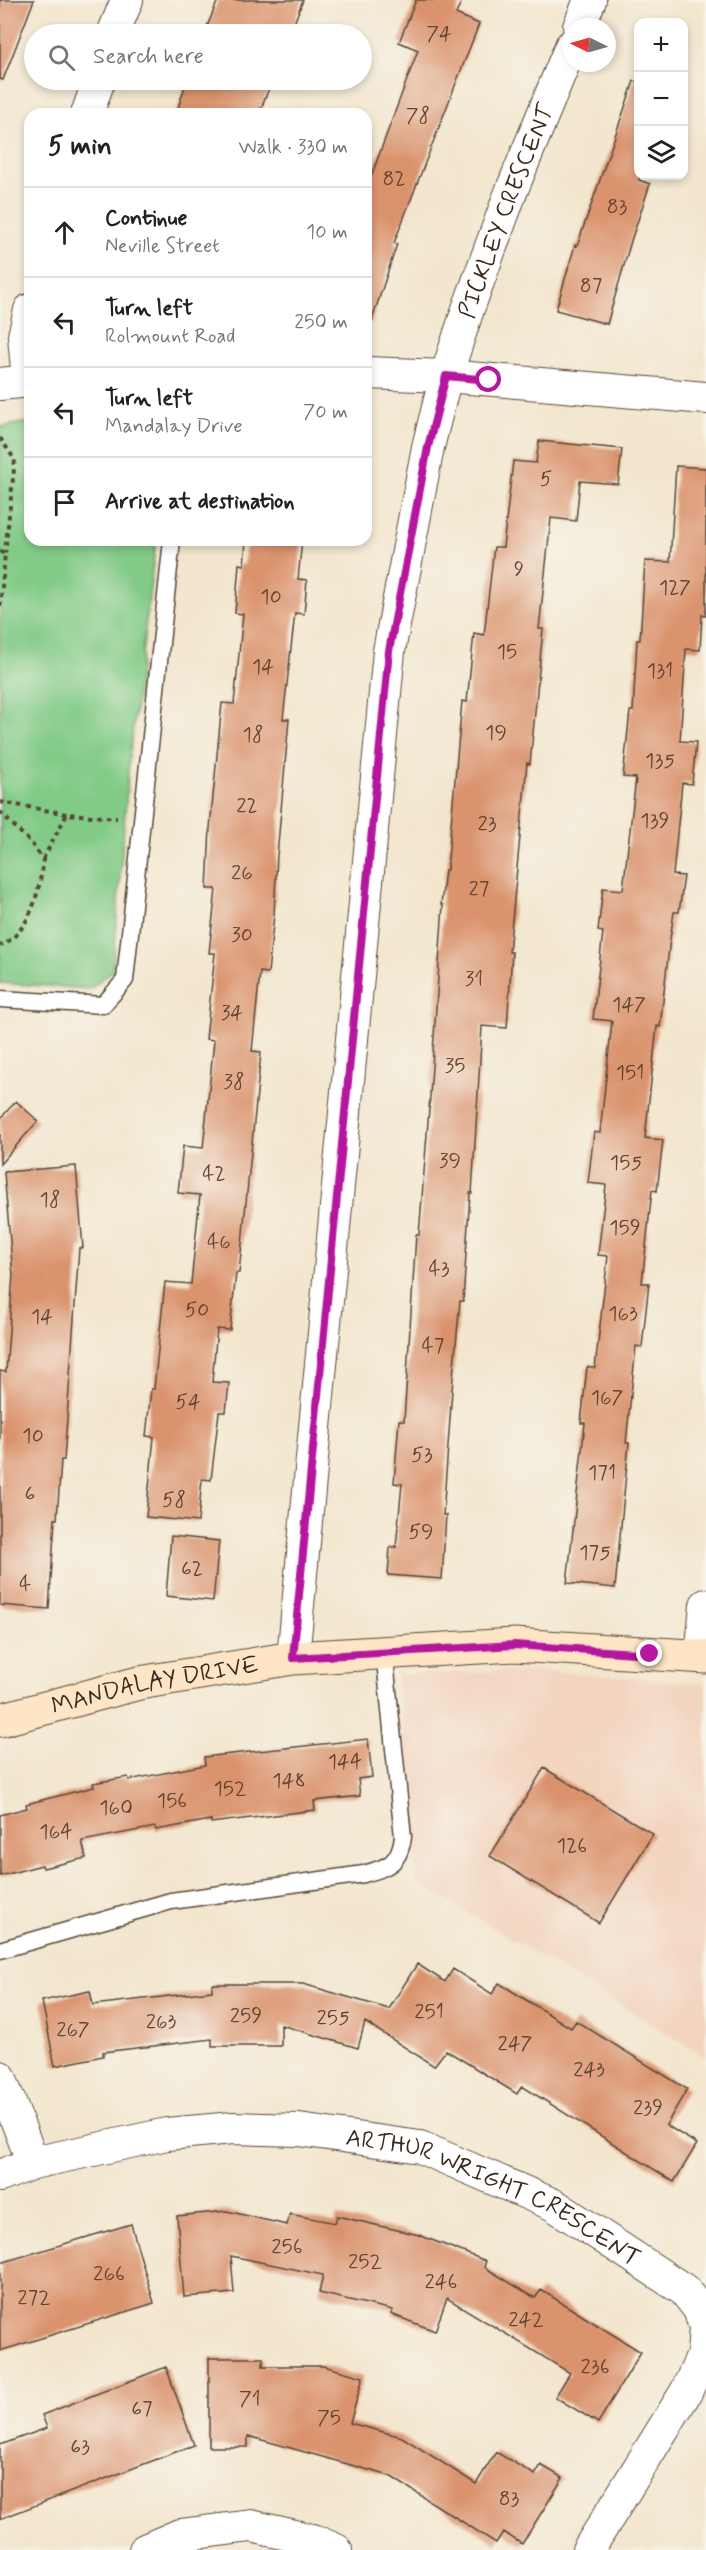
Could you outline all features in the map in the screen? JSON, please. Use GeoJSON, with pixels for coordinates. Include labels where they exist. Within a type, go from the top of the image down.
{"type":"FeatureCollection","features":[{"type":"Feature","properties":{"kind":"street"},"geometry":{"type":"LineString","coordinates":[[117,24],[127,0]]}},
{"type":"Feature","properties":{"kind":"street"},"geometry":{"type":"LineString","coordinates":[[583,18],[590,0]]}},
{"type":"Feature","properties":{"kind":"street","name":"PICKLEY CRESCENT"},"geometry":{"type":"LineString","coordinates":[[293,1658],[389,651],[428,447],[446,376],[507,202],[562,68]]}},
{"type":"Feature","properties":{"kind":"street"},"geometry":{"type":"LineString","coordinates":[[89,108],[95,90]]}},
{"type":"Feature","properties":{"kind":"street"},"geometry":{"type":"LineString","coordinates":[[19,382],[24,336]]}},
{"type":"Feature","properties":{"kind":"street"},"geometry":{"type":"LineString","coordinates":[[372,373],[446,376],[706,398]]}},
{"type":"Feature","properties":{"kind":"street"},"geometry":{"type":"LineString","coordinates":[[704,1657],[706,1605]]}},
{"type":"Feature","properties":{"kind":"street","name":"MANDALAY DRIVE"},"geometry":{"type":"LineString","coordinates":[[0,1720],[139,1683],[293,1658],[514,1645],[704,1657]]}},
{"type":"Feature","properties":{"kind":"street"},"geometry":{"type":"LineString","coordinates":[[0,2077],[33,2163]]}},
{"type":"Feature","properties":{"kind":"street","name":"ARTHUR WRIGHT CRESCENT"},"geometry":{"type":"LineString","coordinates":[[0,2176],[33,2163],[167,2134],[233,2128],[298,2130],[420,2147],[554,2205],[684,2289],[699,2310],[705,2327],[703,2355],[686,2392],[588,2550]]}},
{"type":"Feature","properties":{"kind":"street"},"geometry":{"type":"LineString","coordinates":[[145,2550],[180,2535],[251,2526],[313,2540],[336,2550]]}},
{"type":"Feature","properties":{"kind":"lane"},"geometry":{"type":"LineString","coordinates":[[0,999],[103,1005],[125,980],[171,546]]}},
{"type":"Feature","properties":{"kind":"lane"},"geometry":{"type":"LineString","coordinates":[[0,1950],[171,1901],[364,1874],[387,1867],[400,1853],[403,1837],[384,1651]]}},
{"type":"Feature","properties":{"kind":"path"},"geometry":{"type":"LineString","coordinates":[[0,438],[15,460],[2,552],[0,610]]}},
{"type":"Feature","properties":{"kind":"path"},"geometry":{"type":"LineString","coordinates":[[0,802],[68,814],[142,819]]}},
{"type":"Feature","properties":{"kind":"path"},"geometry":{"type":"LineString","coordinates":[[0,812],[32,843],[43,859]]}},
{"type":"Feature","properties":{"kind":"path"},"geometry":{"type":"LineString","coordinates":[[0,946],[10,942],[26,920],[40,887],[43,859],[68,814]]}},
{"type":"Feature","properties":{"kind":"shaded area"},"geometry":{"type":"Polygon","coordinates":[[[537,1670],[706,1684],[706,2057],[417,1882],[397,1675],[537,1670]]]}},
{"type":"Feature","properties":{"kind":"green space"},"geometry":{"type":"Polygon","coordinates":[[[24,423],[24,546],[155,546],[129,761],[113,970],[90,989],[0,983],[0,427],[24,423]]]}},
{"type":"Feature","properties":{"kind":"building"},"geometry":{"type":"Polygon","coordinates":[[[0,0],[34,0],[3,80],[0,79],[0,0]]]}},
{"type":"Feature","properties":{"kind":"building"},"geometry":{"type":"Polygon","coordinates":[[[218,0],[303,0],[294,24],[208,24],[218,0]]]}},
{"type":"Feature","properties":{"kind":"building"},"geometry":{"type":"Polygon","coordinates":[[[416,0],[462,0],[456,14],[479,24],[394,243],[397,244],[372,320],[372,174],[418,50],[399,42],[416,0]]]}},
{"type":"Feature","properties":{"kind":"building"},"geometry":{"type":"Polygon","coordinates":[[[634,81],[634,180],[650,184],[607,324],[556,310],[575,245],[577,246],[634,81]]]}},
{"type":"Feature","properties":{"kind":"building"},"geometry":{"type":"Polygon","coordinates":[[[184,90],[268,90],[261,108],[178,108],[184,90]]]}},
{"type":"Feature","properties":{"kind":"building"},"geometry":{"type":"Polygon","coordinates":[[[539,441],[622,449],[618,484],[580,481],[576,521],[551,518],[539,629],[543,629],[530,764],[527,763],[509,952],[512,952],[507,1028],[482,1026],[472,1193],[470,1193],[463,1301],[460,1301],[453,1377],[443,1515],[446,1515],[442,1579],[388,1575],[390,1547],[396,1547],[402,1484],[394,1483],[399,1420],[404,1421],[416,1235],[419,1235],[430,1096],[443,905],[441,905],[445,870],[447,870],[462,701],[467,702],[474,633],[484,635],[494,547],[503,547],[513,461],[536,463],[539,441]]]}},
{"type":"Feature","properties":{"kind":"building"},"geometry":{"type":"Polygon","coordinates":[[[676,466],[706,468],[706,616],[702,615],[700,650],[686,649],[680,741],[696,742],[692,784],[682,783],[673,875],[684,876],[679,912],[674,912],[660,1027],[657,1026],[645,1138],[663,1140],[657,1191],[652,1190],[642,1283],[649,1283],[642,1347],[636,1346],[615,1588],[567,1583],[585,1423],[581,1423],[587,1367],[595,1368],[608,1256],[598,1255],[606,1185],[588,1183],[594,1132],[600,1133],[612,1021],[593,1019],[603,932],[598,931],[603,888],[623,890],[636,778],[623,777],[630,711],[633,711],[645,561],[670,562],[676,466]]]}},
{"type":"Feature","properties":{"kind":"building"},"geometry":{"type":"Polygon","coordinates":[[[246,546],[301,546],[298,579],[307,580],[304,614],[295,613],[283,719],[289,719],[274,915],[268,973],[260,972],[252,1051],[261,1052],[239,1273],[236,1273],[230,1330],[217,1329],[212,1382],[229,1383],[226,1412],[219,1412],[211,1480],[202,1479],[198,1522],[146,1517],[154,1437],[146,1436],[151,1389],[154,1389],[165,1282],[191,1284],[200,1195],[178,1193],[183,1146],[203,1148],[214,1040],[206,1039],[215,953],[209,953],[216,889],[207,889],[210,828],[222,703],[234,704],[243,614],[235,613],[239,564],[244,565],[246,546]]]}},
{"type":"Feature","properties":{"kind":"building"},"geometry":{"type":"Polygon","coordinates":[[[16,1101],[38,1121],[0,1164],[0,1119],[16,1101]]]}},
{"type":"Feature","properties":{"kind":"building"},"geometry":{"type":"Polygon","coordinates":[[[76,1166],[83,1248],[79,1248],[64,1460],[61,1460],[57,1519],[55,1519],[49,1609],[0,1605],[0,1371],[6,1372],[13,1275],[4,1172],[76,1166]]]}},
{"type":"Feature","properties":{"kind":"building"},"geometry":{"type":"Polygon","coordinates":[[[171,1536],[219,1541],[213,1601],[166,1596],[171,1536]]]}},
{"type":"Feature","properties":{"kind":"building"},"geometry":{"type":"Polygon","coordinates":[[[368,1739],[372,1777],[358,1779],[360,1796],[314,1801],[315,1810],[211,1823],[211,1820],[156,1830],[155,1827],[82,1841],[86,1858],[43,1868],[42,1865],[0,1876],[0,1815],[27,1808],[26,1804],[94,1787],[93,1783],[128,1777],[129,1780],[205,1765],[204,1757],[368,1739]]]}},
{"type":"Feature","properties":{"kind":"building"},"geometry":{"type":"Polygon","coordinates":[[[544,1768],[653,1834],[599,1923],[490,1856],[544,1768]]]}},
{"type":"Feature","properties":{"kind":"building"},"geometry":{"type":"Polygon","coordinates":[[[417,1964],[445,1982],[453,1969],[492,1994],[499,1983],[571,2028],[576,2021],[687,2089],[666,2125],[697,2144],[674,2182],[522,2086],[517,2094],[446,2050],[434,2066],[365,2022],[358,2048],[281,2025],[281,2046],[212,2046],[212,2039],[103,2052],[103,2056],[55,2066],[42,2001],[90,1991],[93,2005],[212,1991],[212,1984],[303,1984],[389,2009],[417,1964]]]}},
{"type":"Feature","properties":{"kind":"building"},"geometry":{"type":"Polygon","coordinates":[[[227,2211],[287,2225],[290,2214],[335,2223],[337,2216],[419,2235],[486,2261],[484,2267],[535,2298],[541,2290],[641,2352],[598,2423],[555,2397],[570,2373],[447,2298],[435,2331],[391,2314],[393,2310],[319,2293],[323,2275],[231,2256],[234,2293],[184,2297],[177,2216],[227,2211]]]}},
{"type":"Feature","properties":{"kind":"building"},"geometry":{"type":"Polygon","coordinates":[[[131,2224],[154,2303],[0,2351],[0,2263],[131,2224]]]}},
{"type":"Feature","properties":{"kind":"building"},"geometry":{"type":"Polygon","coordinates":[[[209,2358],[263,2358],[263,2366],[324,2366],[363,2377],[350,2423],[402,2437],[476,2484],[496,2452],[535,2475],[541,2465],[563,2478],[522,2544],[503,2532],[496,2543],[390,2476],[248,2436],[248,2447],[209,2447],[209,2358]]]}},
{"type":"Feature","properties":{"kind":"building"},"geometry":{"type":"Polygon","coordinates":[[[166,2367],[194,2445],[0,2519],[0,2445],[47,2428],[42,2415],[166,2367]]]}},
{"type":"Feature","properties":{"kind":"route"},"geometry":{"type":"LineString","coordinates":[[489,380],[446,376],[428,447],[389,651],[293,1658],[514,1645],[650,1654]]}}]}
